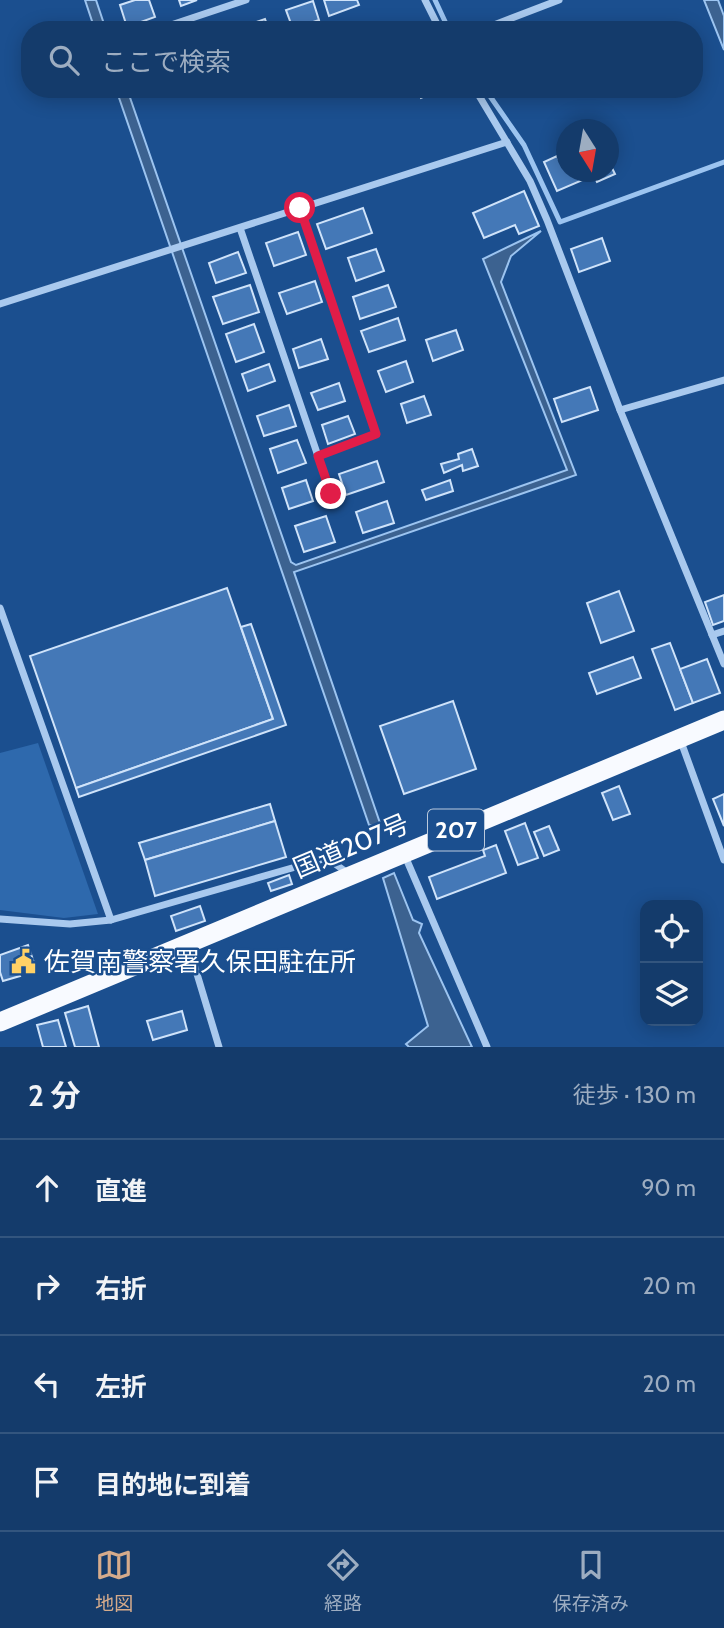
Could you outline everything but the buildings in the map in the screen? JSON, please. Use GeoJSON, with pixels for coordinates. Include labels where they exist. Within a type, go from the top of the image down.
{"type":"FeatureCollection","features":[{"type":"Feature","properties":{"kind":"highway","name":"国道207号"},"geometry":{"type":"LineString","coordinates":[[0,1022],[349,874],[724,720]]}},
{"type":"Feature","properties":{"kind":"street"},"geometry":{"type":"LineString","coordinates":[[180,21],[231,2],[246,0]]}},
{"type":"Feature","properties":{"kind":"street"},"geometry":{"type":"LineString","coordinates":[[425,0],[436,21]]}},
{"type":"Feature","properties":{"kind":"street"},"geometry":{"type":"LineString","coordinates":[[504,21],[559,0]]}},
{"type":"Feature","properties":{"kind":"street"},"geometry":{"type":"LineString","coordinates":[[480,98],[530,181],[547,219],[620,410],[724,664]]}},
{"type":"Feature","properties":{"kind":"street"},"geometry":{"type":"LineString","coordinates":[[0,304],[507,142]]}},
{"type":"Feature","properties":{"kind":"street"},"geometry":{"type":"LineString","coordinates":[[300,208],[376,434],[318,456]]}},
{"type":"Feature","properties":{"kind":"street"},"geometry":{"type":"LineString","coordinates":[[240,228],[331,494]]}},
{"type":"Feature","properties":{"kind":"street"},"geometry":{"type":"LineString","coordinates":[[620,410],[724,380]]}},
{"type":"Feature","properties":{"kind":"street"},"geometry":{"type":"LineString","coordinates":[[0,608],[111,920]]}},
{"type":"Feature","properties":{"kind":"street"},"geometry":{"type":"LineString","coordinates":[[712,635],[724,631]]}},
{"type":"Feature","properties":{"kind":"street"},"geometry":{"type":"LineString","coordinates":[[679,738],[724,860]]}},
{"type":"Feature","properties":{"kind":"street"},"geometry":{"type":"LineString","coordinates":[[403,852],[487,1047]]}},
{"type":"Feature","properties":{"kind":"street"},"geometry":{"type":"LineString","coordinates":[[0,919],[70,924],[111,920],[327,858],[349,874]]}},
{"type":"Feature","properties":{"kind":"street"},"geometry":{"type":"LineString","coordinates":[[188,943],[219,1047]]}},
{"type":"Feature","properties":{"kind":"shaded area"},"geometry":{"type":"Polygon","coordinates":[[[85,0],[96,0],[103,21],[92,21],[85,0]]]}},
{"type":"Feature","properties":{"kind":"shaded area"},"geometry":{"type":"Polygon","coordinates":[[[704,0],[718,0],[724,16],[724,50],[704,0]]]}},
{"type":"Feature","properties":{"kind":"shaded area"},"geometry":{"type":"Polygon","coordinates":[[[119,98],[130,98],[291,562],[296,565],[567,470],[483,259],[541,231],[511,256],[501,282],[576,475],[294,572],[380,823],[377,827],[369,825],[119,98]]]}},
{"type":"Feature","properties":{"kind":"shaded area"},"geometry":{"type":"Polygon","coordinates":[[[38,743],[98,914],[64,918],[0,910],[0,753],[38,743]]]}},
{"type":"Feature","properties":{"kind":"shaded area"},"geometry":{"type":"Polygon","coordinates":[[[394,873],[413,920],[422,924],[419,933],[472,1047],[409,1047],[406,1044],[428,1026],[383,878],[394,873]]]}},
{"type":"Feature","properties":{"kind":"waterway"},"geometry":{"type":"LineString","coordinates":[[435,0],[445,21]]}},
{"type":"Feature","properties":{"kind":"waterway"},"geometry":{"type":"LineString","coordinates":[[491,98],[524,145],[560,222],[724,162]]}},
{"type":"Feature","properties":{"kind":"place","name":"佐賀南警察署久保田駐在所"},"geometry":{"type":"Point","coordinates":[24,962]}},
{"type":"Feature","properties":{"kind":"route"},"geometry":{"type":"LineString","coordinates":[[300,208],[376,434],[318,456],[331,494]]}}]}
